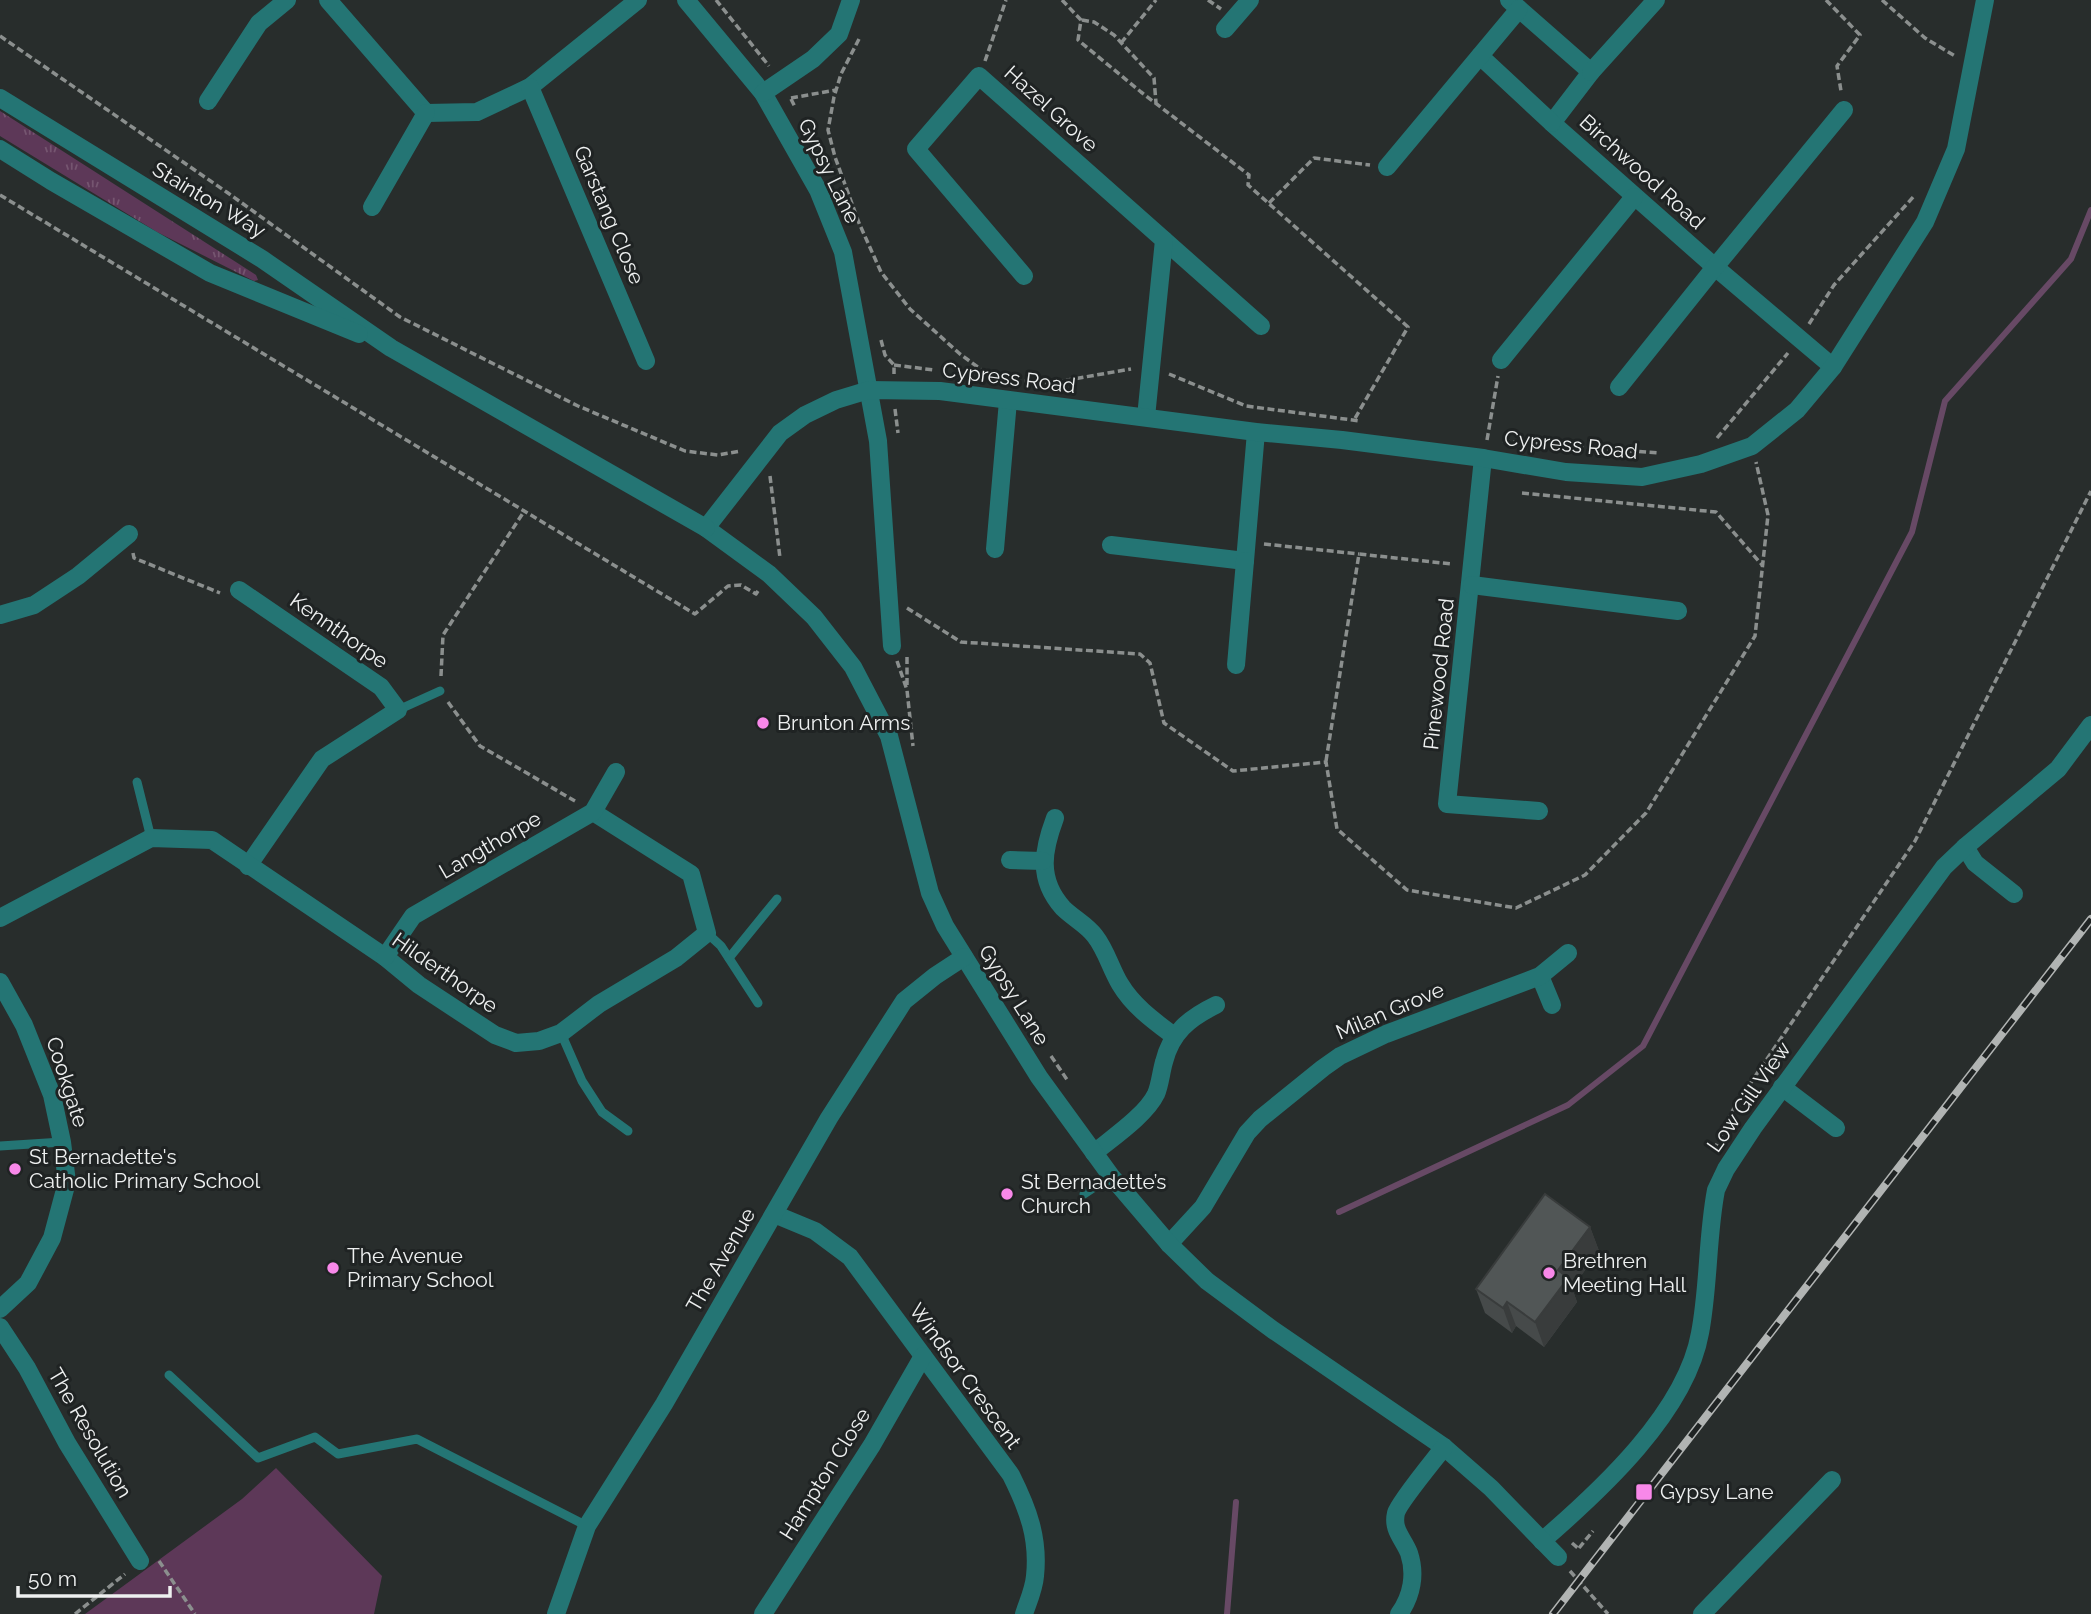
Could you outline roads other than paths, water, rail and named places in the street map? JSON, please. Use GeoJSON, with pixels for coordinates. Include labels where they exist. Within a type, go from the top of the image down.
{"type":"FeatureCollection","features":[{"type":"Feature","properties":{"kind":"street"},"geometry":{"type":"LineString","coordinates":[[208,101],[259,23],[287,0]]}},
{"type":"Feature","properties":{"kind":"street"},"geometry":{"type":"LineString","coordinates":[[328,0],[426,113]]}},
{"type":"Feature","properties":{"kind":"street"},"geometry":{"type":"LineString","coordinates":[[426,113],[477,112],[530,87],[638,0]]}},
{"type":"Feature","properties":{"kind":"street","name":"Gypsy Lane"},"geometry":{"type":"LineString","coordinates":[[686,0],[763,93],[818,190],[843,252],[878,441],[892,646]]}},
{"type":"Feature","properties":{"kind":"street"},"geometry":{"type":"LineString","coordinates":[[763,93],[813,59],[839,34],[851,0]]}},
{"type":"Feature","properties":{"kind":"street"},"geometry":{"type":"LineString","coordinates":[[1225,29],[1250,0]]}},
{"type":"Feature","properties":{"kind":"street","name":"Birchwood Road"},"geometry":{"type":"LineString","coordinates":[[1656,0],[1591,72],[1552,123],[1634,197],[1833,366]]}},
{"type":"Feature","properties":{"kind":"street","name":"Cypress Road"},"geometry":{"type":"LineString","coordinates":[[869,390],[940,391],[1483,458],[1566,472],[1642,477],[1701,464],[1752,446],[1797,410],[1833,366],[1925,222],[1956,149],[1985,0]]}},
{"type":"Feature","properties":{"kind":"street"},"geometry":{"type":"LineString","coordinates":[[1387,167],[1480,56],[1514,4],[1591,72]]}},
{"type":"Feature","properties":{"kind":"street"},"geometry":{"type":"LineString","coordinates":[[1480,56],[1552,123]]}},
{"type":"Feature","properties":{"kind":"street","name":"Hazel Grove"},"geometry":{"type":"LineString","coordinates":[[1024,276],[916,149],[979,76],[1261,326]]}},
{"type":"Feature","properties":{"kind":"street","name":"Garstang Close"},"geometry":{"type":"LineString","coordinates":[[530,87],[646,361]]}},
{"type":"Feature","properties":{"kind":"street","name":"Stainton Way"},"geometry":{"type":"LineString","coordinates":[[0,98],[262,259],[391,348],[706,528]]}},
{"type":"Feature","properties":{"kind":"street"},"geometry":{"type":"LineString","coordinates":[[1619,387],[1844,110]]}},
{"type":"Feature","properties":{"kind":"street"},"geometry":{"type":"LineString","coordinates":[[372,207],[426,113]]}},
{"type":"Feature","properties":{"kind":"street","name":"Stainton Way"},"geometry":{"type":"LineString","coordinates":[[0,149],[211,273],[391,348]]}},
{"type":"Feature","properties":{"kind":"street"},"geometry":{"type":"LineString","coordinates":[[1501,360],[1634,197]]}},
{"type":"Feature","properties":{"kind":"street"},"geometry":{"type":"LineString","coordinates":[[1146,417],[1164,240]]}},
{"type":"Feature","properties":{"kind":"street"},"geometry":{"type":"LineString","coordinates":[[706,528],[780,433],[805,415],[836,400],[869,390]]}},
{"type":"Feature","properties":{"kind":"street"},"geometry":{"type":"LineString","coordinates":[[995,549],[1008,401]]}},
{"type":"Feature","properties":{"kind":"street"},"geometry":{"type":"LineString","coordinates":[[1236,665],[1256,432]]}},
{"type":"Feature","properties":{"kind":"street","name":"Pinewood Road"},"geometry":{"type":"LineString","coordinates":[[1483,458],[1447,804],[1539,811]]}},
{"type":"Feature","properties":{"kind":"street","name":"Gypsy Lane"},"geometry":{"type":"LineString","coordinates":[[706,528],[769,574],[814,617],[853,667],[889,736],[930,893],[945,926],[1039,1077],[1111,1176],[1169,1244],[1207,1281],[1273,1330],[1444,1447],[1561,1561]]}},
{"type":"Feature","properties":{"kind":"street"},"geometry":{"type":"LineString","coordinates":[[0,615],[34,605],[78,576],[129,534]]}},
{"type":"Feature","properties":{"kind":"street"},"geometry":{"type":"LineString","coordinates":[[1111,545],[1245,561]]}},
{"type":"Feature","properties":{"kind":"street"},"geometry":{"type":"LineString","coordinates":[[1472,576],[1678,611]]}},
{"type":"Feature","properties":{"kind":"street","name":"Kennthorpe"},"geometry":{"type":"LineString","coordinates":[[239,590],[381,687],[398,710]]}},
{"type":"Feature","properties":{"kind":"street"},"geometry":{"type":"LineString","coordinates":[[248,866],[322,759],[398,710]]}},
{"type":"Feature","properties":{"kind":"street","name":"Low Gill View"},"geometry":{"type":"LineString","coordinates":[[1542,1541],[1621,1467],[1665,1411],[1684,1379],[1700,1334],[1716,1190],[1752,1128],[1944,867],[2050,776],[2091,725]]}},
{"type":"Feature","properties":{"kind":"street","name":"Langthorpe"},"geometry":{"type":"LineString","coordinates":[[384,957],[413,916],[593,812],[617,772]]}},
{"type":"Feature","properties":{"kind":"street"},"geometry":{"type":"LineString","coordinates":[[593,812],[691,874],[707,933]]}},
{"type":"Feature","properties":{"kind":"street"},"geometry":{"type":"LineString","coordinates":[[1055,818],[1043,861],[1047,880],[1061,906],[1096,936],[1121,986],[1143,1012],[1174,1036]]}},
{"type":"Feature","properties":{"kind":"street","name":"Hilderthorpe"},"geometry":{"type":"LineString","coordinates":[[0,918],[151,838],[212,840],[384,957],[419,985],[495,1035],[516,1043],[539,1041],[561,1033],[599,1004],[676,958],[707,933]]}},
{"type":"Feature","properties":{"kind":"street"},"geometry":{"type":"LineString","coordinates":[[1965,847],[1975,863],[2014,894]]}},
{"type":"Feature","properties":{"kind":"street"},"geometry":{"type":"LineString","coordinates":[[1010,860],[1043,861]]}},
{"type":"Feature","properties":{"kind":"street","name":"Milan Grove"},"geometry":{"type":"LineString","coordinates":[[1169,1244],[1203,1207],[1247,1133],[1260,1119],[1323,1068],[1340,1056],[1386,1034],[1541,976],[1568,953]]}},
{"type":"Feature","properties":{"kind":"street","name":"The Avenue"},"geometry":{"type":"LineString","coordinates":[[556,1614],[587,1526],[664,1404],[829,1118],[904,1001],[935,975],[964,957]]}},
{"type":"Feature","properties":{"kind":"street"},"geometry":{"type":"LineString","coordinates":[[1541,976],[1552,1005]]}},
{"type":"Feature","properties":{"kind":"street","name":"Cookgate"},"geometry":{"type":"LineString","coordinates":[[0,982],[24,1025],[52,1095],[62,1142],[66,1182],[52,1238],[28,1283],[0,1309]]}},
{"type":"Feature","properties":{"kind":"street"},"geometry":{"type":"LineString","coordinates":[[1094,1153],[1145,1110],[1156,1094],[1165,1057],[1174,1036],[1199,1013],[1216,1005]]}},
{"type":"Feature","properties":{"kind":"street"},"geometry":{"type":"LineString","coordinates":[[1782,1087],[1836,1128]]}},
{"type":"Feature","properties":{"kind":"street","name":"Windsor Crescent"},"geometry":{"type":"LineString","coordinates":[[774,1214],[815,1231],[850,1257],[1010,1475],[1026,1505],[1034,1537],[1035,1578],[1024,1614]]}},
{"type":"Feature","properties":{"kind":"street","name":"The Resolution"},"geometry":{"type":"LineString","coordinates":[[0,1327],[27,1368],[67,1443],[140,1562]]}},
{"type":"Feature","properties":{"kind":"street","name":"Hampton Close"},"geometry":{"type":"LineString","coordinates":[[763,1614],[872,1445],[923,1356]]}},
{"type":"Feature","properties":{"kind":"street"},"geometry":{"type":"LineString","coordinates":[[1399,1614],[1406,1604],[1413,1582],[1409,1553],[1395,1528],[1396,1511],[1444,1447]]}},
{"type":"Feature","properties":{"kind":"street"},"geometry":{"type":"LineString","coordinates":[[1702,1614],[1832,1480]]}},
{"type":"Feature","properties":{"kind":"lane"},"geometry":{"type":"LineString","coordinates":[[398,710],[440,691]]}},
{"type":"Feature","properties":{"kind":"lane"},"geometry":{"type":"LineString","coordinates":[[137,782],[151,838]]}},
{"type":"Feature","properties":{"kind":"lane"},"geometry":{"type":"LineString","coordinates":[[729,958],[777,899]]}},
{"type":"Feature","properties":{"kind":"lane"},"geometry":{"type":"LineString","coordinates":[[707,933],[721,946],[758,1003]]}},
{"type":"Feature","properties":{"kind":"lane"},"geometry":{"type":"LineString","coordinates":[[561,1033],[582,1081],[602,1112],[628,1131]]}},
{"type":"Feature","properties":{"kind":"lane"},"geometry":{"type":"LineString","coordinates":[[0,1146],[62,1142]]}},
{"type":"Feature","properties":{"kind":"lane"},"geometry":{"type":"LineString","coordinates":[[1084,1194],[1111,1176]]}},
{"type":"Feature","properties":{"kind":"lane"},"geometry":{"type":"LineString","coordinates":[[169,1375],[258,1458],[315,1437],[338,1454],[417,1439],[587,1526]]}},
{"type":"Feature","properties":{"kind":"waterway"},"geometry":{"type":"LineString","coordinates":[[1339,1212],[1568,1105],[1643,1046],[1912,532],[1945,401],[2071,259],[2091,210]]}},
{"type":"Feature","properties":{"kind":"waterway"},"geometry":{"type":"LineString","coordinates":[[1227,1614],[1236,1502]]}},
{"type":"Feature","properties":{"kind":"railway"},"geometry":{"type":"LineString","coordinates":[[1553,1614],[2091,919]]}},
{"type":"Feature","properties":{"kind":"place","name":"Brunton Arms"},"geometry":{"type":"Point","coordinates":[763,723]}},
{"type":"Feature","properties":{"kind":"place","name":"St Bernadette's Catholic Primary School"},"geometry":{"type":"Point","coordinates":[15,1169]}},
{"type":"Feature","properties":{"kind":"place","name":"St Bernadette’s Church"},"geometry":{"type":"Point","coordinates":[1007,1194]}},
{"type":"Feature","properties":{"kind":"place","name":"The Avenue Primary School"},"geometry":{"type":"Point","coordinates":[333,1268]}},
{"type":"Feature","properties":{"kind":"place","name":"Brethren Meeting Hall"},"geometry":{"type":"Point","coordinates":[1549,1273]}},
{"type":"Feature","properties":{"kind":"place","name":"Gypsy Lane"},"geometry":{"type":"Point","coordinates":[1644,1492]}}]}
